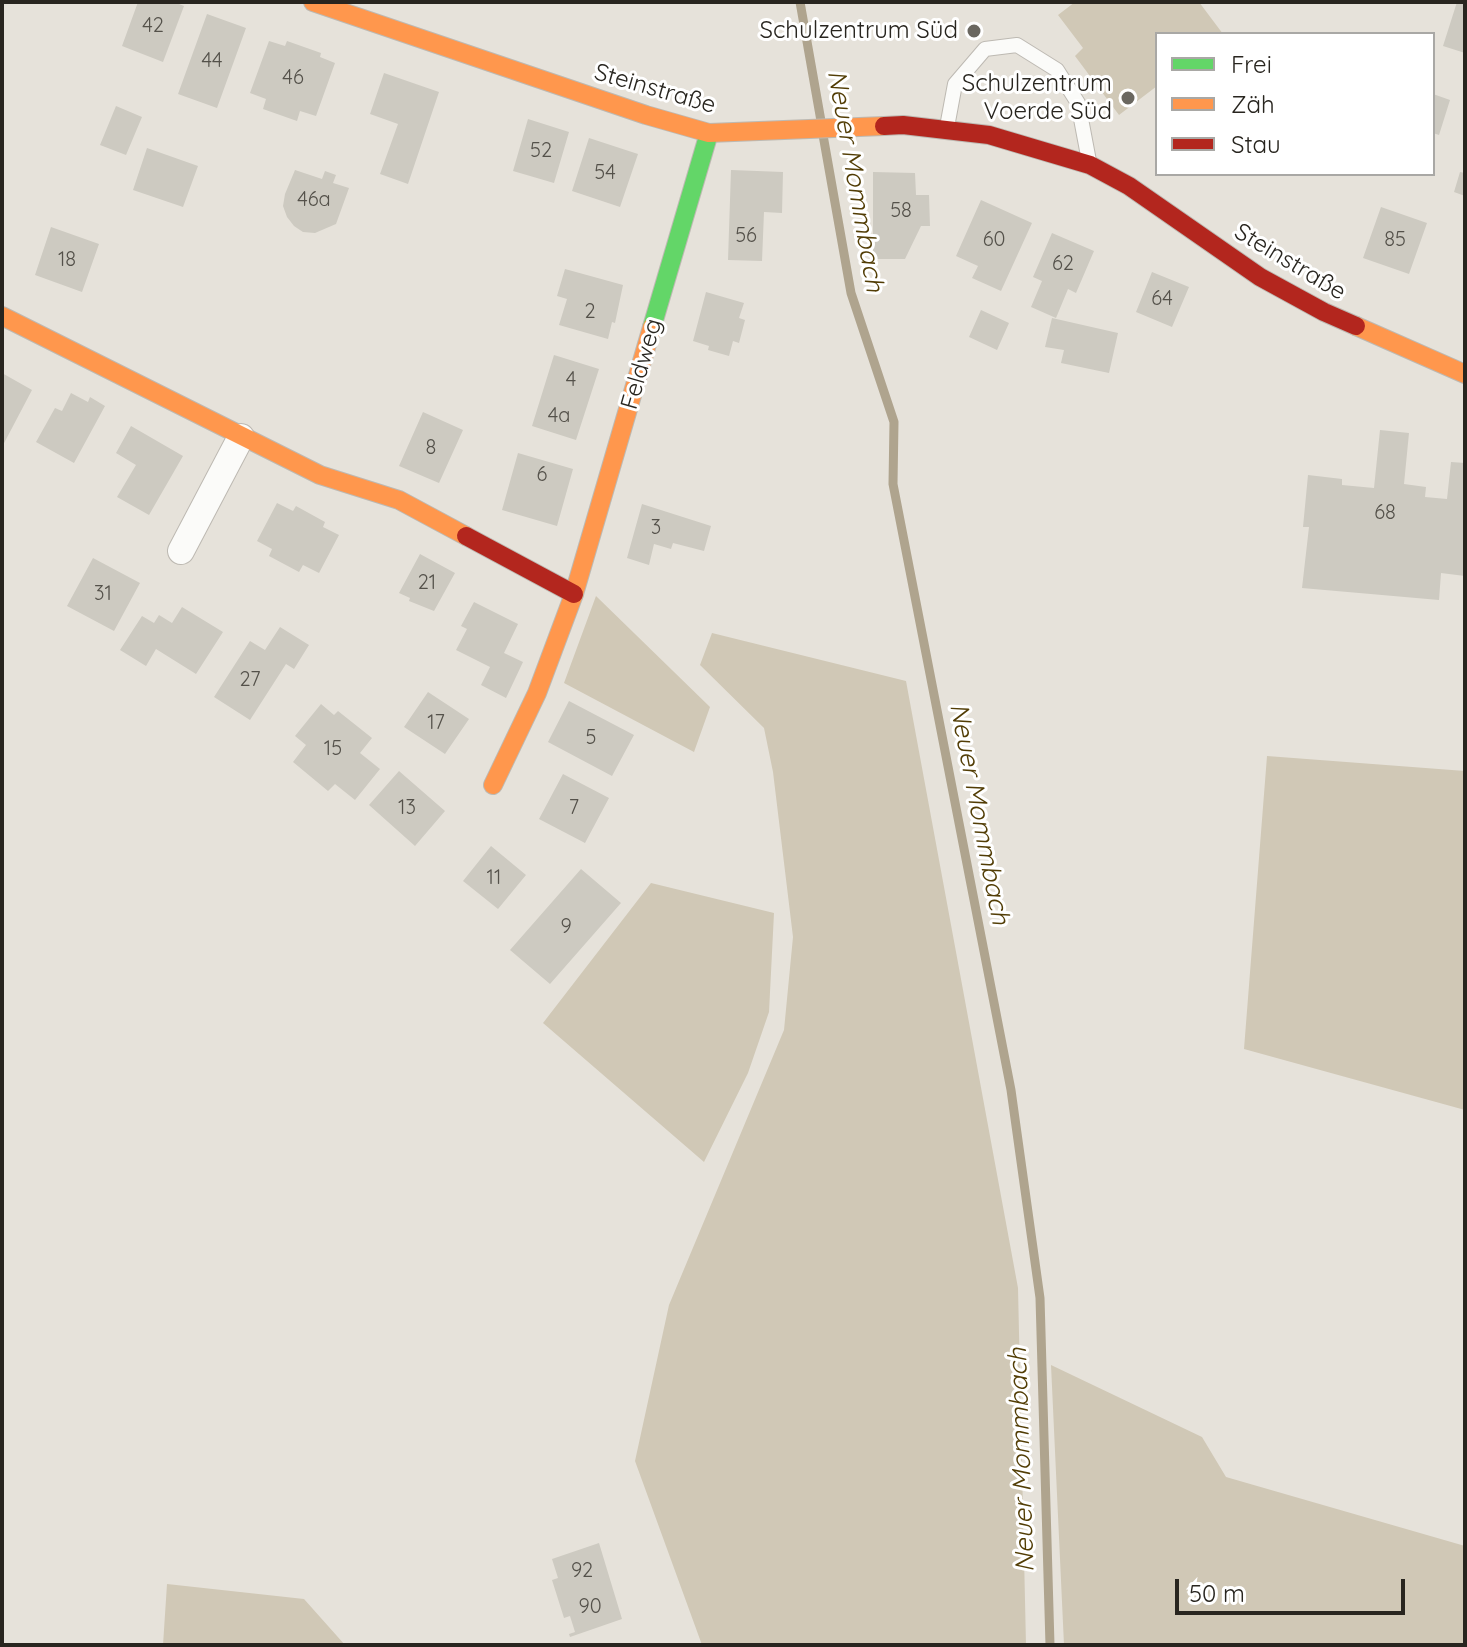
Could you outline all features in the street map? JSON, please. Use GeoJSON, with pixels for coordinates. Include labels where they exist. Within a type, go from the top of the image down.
{"type":"FeatureCollection","features":[{"type":"Feature","properties":{"kind":"street","name":"Steinstraße"},"geometry":{"type":"LineString","coordinates":[[313,2],[646,115],[709,133],[903,125],[989,135],[1090,165],[1129,186],[1260,277],[1337,318],[1465,374]]}},
{"type":"Feature","properties":{"kind":"street","name":"Feldweg"},"geometry":{"type":"LineString","coordinates":[[493,785],[537,693],[574,594],[709,133]]}},
{"type":"Feature","properties":{"kind":"street"},"geometry":{"type":"LineString","coordinates":[[2,316],[320,475],[399,500],[574,594]]}},
{"type":"Feature","properties":{"kind":"street"},"geometry":{"type":"LineString","coordinates":[[181,551],[241,437]]}},
{"type":"Feature","properties":{"kind":"lane"},"geometry":{"type":"LineString","coordinates":[[947,130],[955,84],[985,49],[1017,45],[1057,70],[1078,103],[1090,165]]}},
{"type":"Feature","properties":{"kind":"shaded area"},"geometry":{"type":"Polygon","coordinates":[[[1075,2],[1199,2],[1222,32],[1155,32],[1155,88],[1119,115],[1075,56],[1083,48],[1058,15],[1075,2]]]}},
{"type":"Feature","properties":{"kind":"shaded area"},"geometry":{"type":"Polygon","coordinates":[[[596,596],[710,707],[694,752],[564,683],[596,596]]]}},
{"type":"Feature","properties":{"kind":"shaded area"},"geometry":{"type":"Polygon","coordinates":[[[712,633],[906,681],[1018,1288],[1026,1645],[702,1645],[635,1461],[669,1305],[784,1030],[793,937],[773,772],[764,728],[700,665],[712,633]]]}},
{"type":"Feature","properties":{"kind":"shaded area"},"geometry":{"type":"Polygon","coordinates":[[[1267,756],[1465,771],[1465,1110],[1244,1049],[1267,756]]]}},
{"type":"Feature","properties":{"kind":"shaded area"},"geometry":{"type":"Polygon","coordinates":[[[651,883],[774,913],[769,1012],[748,1073],[704,1162],[543,1023],[651,883]]]}},
{"type":"Feature","properties":{"kind":"shaded area"},"geometry":{"type":"Polygon","coordinates":[[[1051,1365],[1202,1437],[1226,1477],[1465,1546],[1465,1645],[1064,1645],[1051,1365]]]}},
{"type":"Feature","properties":{"kind":"shaded area"},"geometry":{"type":"Polygon","coordinates":[[[167,1584],[304,1599],[345,1645],[163,1645],[167,1584]]]}},
{"type":"Feature","properties":{"kind":"building"},"geometry":{"type":"Polygon","coordinates":[[[138,2],[174,2],[184,6],[163,62],[122,46],[138,2]]]}},
{"type":"Feature","properties":{"kind":"building"},"geometry":{"type":"Polygon","coordinates":[[[1457,2],[1465,4],[1465,53],[1443,46],[1457,2]]]}},
{"type":"Feature","properties":{"kind":"building"},"geometry":{"type":"Polygon","coordinates":[[[207,14],[246,28],[217,108],[178,94],[207,14]]]}},
{"type":"Feature","properties":{"kind":"building"},"geometry":{"type":"Polygon","coordinates":[[[269,41],[285,46],[287,41],[321,53],[320,57],[335,63],[316,116],[300,111],[297,121],[263,109],[266,99],[250,93],[269,41]]]}},
{"type":"Feature","properties":{"kind":"building"},"geometry":{"type":"Polygon","coordinates":[[[384,73],[439,92],[408,184],[380,174],[398,124],[370,114],[384,73]]]}},
{"type":"Feature","properties":{"kind":"building"},"geometry":{"type":"Polygon","coordinates":[[[1435,95],[1450,100],[1439,135],[1435,134],[1435,95]]]}},
{"type":"Feature","properties":{"kind":"building"},"geometry":{"type":"Polygon","coordinates":[[[116,106],[142,117],[126,155],[100,145],[116,106]]]}},
{"type":"Feature","properties":{"kind":"building"},"geometry":{"type":"Polygon","coordinates":[[[528,119],[569,132],[554,183],[513,171],[528,119]]]}},
{"type":"Feature","properties":{"kind":"building"},"geometry":{"type":"Polygon","coordinates":[[[589,138],[638,154],[620,207],[572,191],[589,138]]]}},
{"type":"Feature","properties":{"kind":"building"},"geometry":{"type":"Polygon","coordinates":[[[147,148],[198,166],[183,207],[133,190],[147,148]]]}},
{"type":"Feature","properties":{"kind":"building"},"geometry":{"type":"Polygon","coordinates":[[[295,170],[322,179],[325,171],[336,175],[333,183],[349,188],[336,224],[315,233],[303,232],[287,217],[283,206],[285,194],[295,170]]]}},
{"type":"Feature","properties":{"kind":"building"},"geometry":{"type":"Polygon","coordinates":[[[731,170],[783,172],[782,213],[764,212],[762,261],[728,260],[731,170]]]}},
{"type":"Feature","properties":{"kind":"building"},"geometry":{"type":"Polygon","coordinates":[[[873,172],[915,173],[916,195],[929,195],[930,226],[921,226],[905,259],[873,259],[873,172]]]}},
{"type":"Feature","properties":{"kind":"building"},"geometry":{"type":"Polygon","coordinates":[[[1460,172],[1465,173],[1465,196],[1454,192],[1460,172]]]}},
{"type":"Feature","properties":{"kind":"building"},"geometry":{"type":"Polygon","coordinates":[[[981,200],[1032,223],[1001,291],[972,278],[978,266],[956,256],[981,200]]]}},
{"type":"Feature","properties":{"kind":"building"},"geometry":{"type":"Polygon","coordinates":[[[1381,207],[1427,223],[1409,274],[1363,258],[1381,207]]]}},
{"type":"Feature","properties":{"kind":"building"},"geometry":{"type":"Polygon","coordinates":[[[51,227],[99,244],[82,292],[35,275],[51,227]]]}},
{"type":"Feature","properties":{"kind":"building"},"geometry":{"type":"Polygon","coordinates":[[[1052,233],[1094,251],[1076,293],[1068,289],[1056,318],[1031,307],[1042,281],[1033,277],[1052,233]]]}},
{"type":"Feature","properties":{"kind":"building"},"geometry":{"type":"Polygon","coordinates":[[[565,269],[623,285],[615,323],[612,322],[608,339],[559,325],[567,299],[557,296],[565,269]]]}},
{"type":"Feature","properties":{"kind":"building"},"geometry":{"type":"Polygon","coordinates":[[[1152,272],[1189,287],[1172,327],[1136,312],[1152,272]]]}},
{"type":"Feature","properties":{"kind":"building"},"geometry":{"type":"Polygon","coordinates":[[[706,292],[744,303],[739,318],[745,320],[739,343],[733,341],[729,356],[708,350],[709,346],[693,341],[706,292]]]}},
{"type":"Feature","properties":{"kind":"building"},"geometry":{"type":"Polygon","coordinates":[[[981,310],[1009,323],[997,350],[969,337],[981,310]]]}},
{"type":"Feature","properties":{"kind":"building"},"geometry":{"type":"Polygon","coordinates":[[[1052,318],[1118,333],[1109,373],[1061,363],[1064,350],[1045,347],[1052,318]]]}},
{"type":"Feature","properties":{"kind":"building"},"geometry":{"type":"Polygon","coordinates":[[[554,355],[599,369],[576,440],[532,426],[554,355]]]}},
{"type":"Feature","properties":{"kind":"building"},"geometry":{"type":"Polygon","coordinates":[[[2,373],[32,390],[2,447],[2,373]]]}},
{"type":"Feature","properties":{"kind":"building"},"geometry":{"type":"Polygon","coordinates":[[[71,393],[88,402],[90,397],[105,406],[74,463],[36,442],[55,408],[62,411],[71,393]]]}},
{"type":"Feature","properties":{"kind":"building"},"geometry":{"type":"Polygon","coordinates":[[[423,412],[463,430],[439,483],[399,466],[423,412]]]}},
{"type":"Feature","properties":{"kind":"building"},"geometry":{"type":"Polygon","coordinates":[[[131,426],[183,456],[149,515],[117,497],[136,465],[116,453],[131,426]]]}},
{"type":"Feature","properties":{"kind":"building"},"geometry":{"type":"Polygon","coordinates":[[[1380,430],[1409,433],[1404,484],[1426,487],[1425,497],[1447,499],[1451,462],[1465,463],[1465,576],[1441,573],[1439,600],[1302,588],[1309,527],[1303,527],[1308,475],[1342,479],[1342,485],[1374,488],[1380,430]]]}},
{"type":"Feature","properties":{"kind":"building"},"geometry":{"type":"Polygon","coordinates":[[[518,453],[573,469],[557,526],[502,510],[518,453]]]}},
{"type":"Feature","properties":{"kind":"building"},"geometry":{"type":"Polygon","coordinates":[[[277,503],[293,511],[296,506],[325,522],[323,527],[339,535],[319,573],[303,565],[299,572],[269,556],[272,549],[257,541],[277,503]]]}},
{"type":"Feature","properties":{"kind":"building"},"geometry":{"type":"Polygon","coordinates":[[[642,504],[711,526],[704,551],[673,543],[671,549],[654,544],[649,565],[627,558],[642,504]]]}},
{"type":"Feature","properties":{"kind":"building"},"geometry":{"type":"Polygon","coordinates":[[[420,554],[455,573],[434,611],[409,601],[410,598],[399,593],[420,554]]]}},
{"type":"Feature","properties":{"kind":"building"},"geometry":{"type":"Polygon","coordinates":[[[93,558],[140,583],[114,631],[67,606],[93,558]]]}},
{"type":"Feature","properties":{"kind":"building"},"geometry":{"type":"Polygon","coordinates":[[[474,602],[518,624],[504,653],[523,662],[506,698],[481,685],[490,667],[456,650],[467,629],[461,626],[474,602]]]}},
{"type":"Feature","properties":{"kind":"building"},"geometry":{"type":"Polygon","coordinates":[[[182,607],[223,632],[196,674],[156,649],[146,666],[120,650],[142,616],[154,623],[159,615],[172,623],[182,607]]]}},
{"type":"Feature","properties":{"kind":"building"},"geometry":{"type":"Polygon","coordinates":[[[280,627],[309,645],[294,669],[286,664],[250,720],[214,697],[250,641],[265,650],[280,627]]]}},
{"type":"Feature","properties":{"kind":"building"},"geometry":{"type":"Polygon","coordinates":[[[428,692],[469,719],[445,754],[404,727],[428,692]]]}},
{"type":"Feature","properties":{"kind":"building"},"geometry":{"type":"Polygon","coordinates":[[[569,701],[634,735],[612,776],[548,742],[569,701]]]}},
{"type":"Feature","properties":{"kind":"building"},"geometry":{"type":"Polygon","coordinates":[[[321,704],[334,715],[338,711],[372,738],[360,753],[380,769],[355,800],[335,784],[328,791],[293,762],[306,745],[295,736],[321,704]]]}},
{"type":"Feature","properties":{"kind":"building"},"geometry":{"type":"Polygon","coordinates":[[[399,771],[445,811],[415,846],[369,805],[399,771]]]}},
{"type":"Feature","properties":{"kind":"building"},"geometry":{"type":"Polygon","coordinates":[[[563,774],[609,798],[585,843],[539,819],[563,774]]]}},
{"type":"Feature","properties":{"kind":"building"},"geometry":{"type":"Polygon","coordinates":[[[491,846],[526,875],[498,909],[463,881],[491,846]]]}},
{"type":"Feature","properties":{"kind":"building"},"geometry":{"type":"Polygon","coordinates":[[[581,869],[621,903],[550,984],[510,950],[581,869]]]}},
{"type":"Feature","properties":{"kind":"building"},"geometry":{"type":"Polygon","coordinates":[[[599,1543],[622,1619],[570,1637],[569,1634],[575,1632],[570,1616],[564,1618],[552,1580],[558,1578],[552,1559],[599,1543]]]}},
{"type":"Feature","properties":{"kind":"waterway","name":"Neuer Mommbach"},"geometry":{"type":"LineString","coordinates":[[800,2],[821,121]]}},
{"type":"Feature","properties":{"kind":"waterway","name":"Neuer Mommbach"},"geometry":{"type":"LineString","coordinates":[[823,135],[851,293],[894,422],[893,484],[1011,1090],[1040,1298],[1050,1645]]}},
{"type":"Feature","properties":{"kind":"traffic: fast"},"geometry":{"type":"LineString","coordinates":[[652,327],[709,133]]}},
{"type":"Feature","properties":{"kind":"traffic: slow"},"geometry":{"type":"LineString","coordinates":[[313,2],[646,115],[709,133],[884,126]]}},
{"type":"Feature","properties":{"kind":"traffic: slow"},"geometry":{"type":"LineString","coordinates":[[2,316],[320,475],[399,500],[466,536]]}},
{"type":"Feature","properties":{"kind":"traffic: slow"},"geometry":{"type":"LineString","coordinates":[[1356,326],[1465,374]]}},
{"type":"Feature","properties":{"kind":"traffic: slow"},"geometry":{"type":"LineString","coordinates":[[493,785],[537,693],[574,594],[652,327]]}},
{"type":"Feature","properties":{"kind":"traffic: jam"},"geometry":{"type":"LineString","coordinates":[[884,126],[903,125],[989,135],[1090,165],[1129,186],[1260,277],[1356,326]]}},
{"type":"Feature","properties":{"kind":"traffic: jam"},"geometry":{"type":"LineString","coordinates":[[466,536],[574,594]]}},
{"type":"Feature","properties":{"kind":"place","name":"Schulzentrum Süd"},"geometry":{"type":"Point","coordinates":[974,31]}},
{"type":"Feature","properties":{"kind":"place","name":"Schulzentrum Voerde Süd"},"geometry":{"type":"Point","coordinates":[1128,98]}}]}
